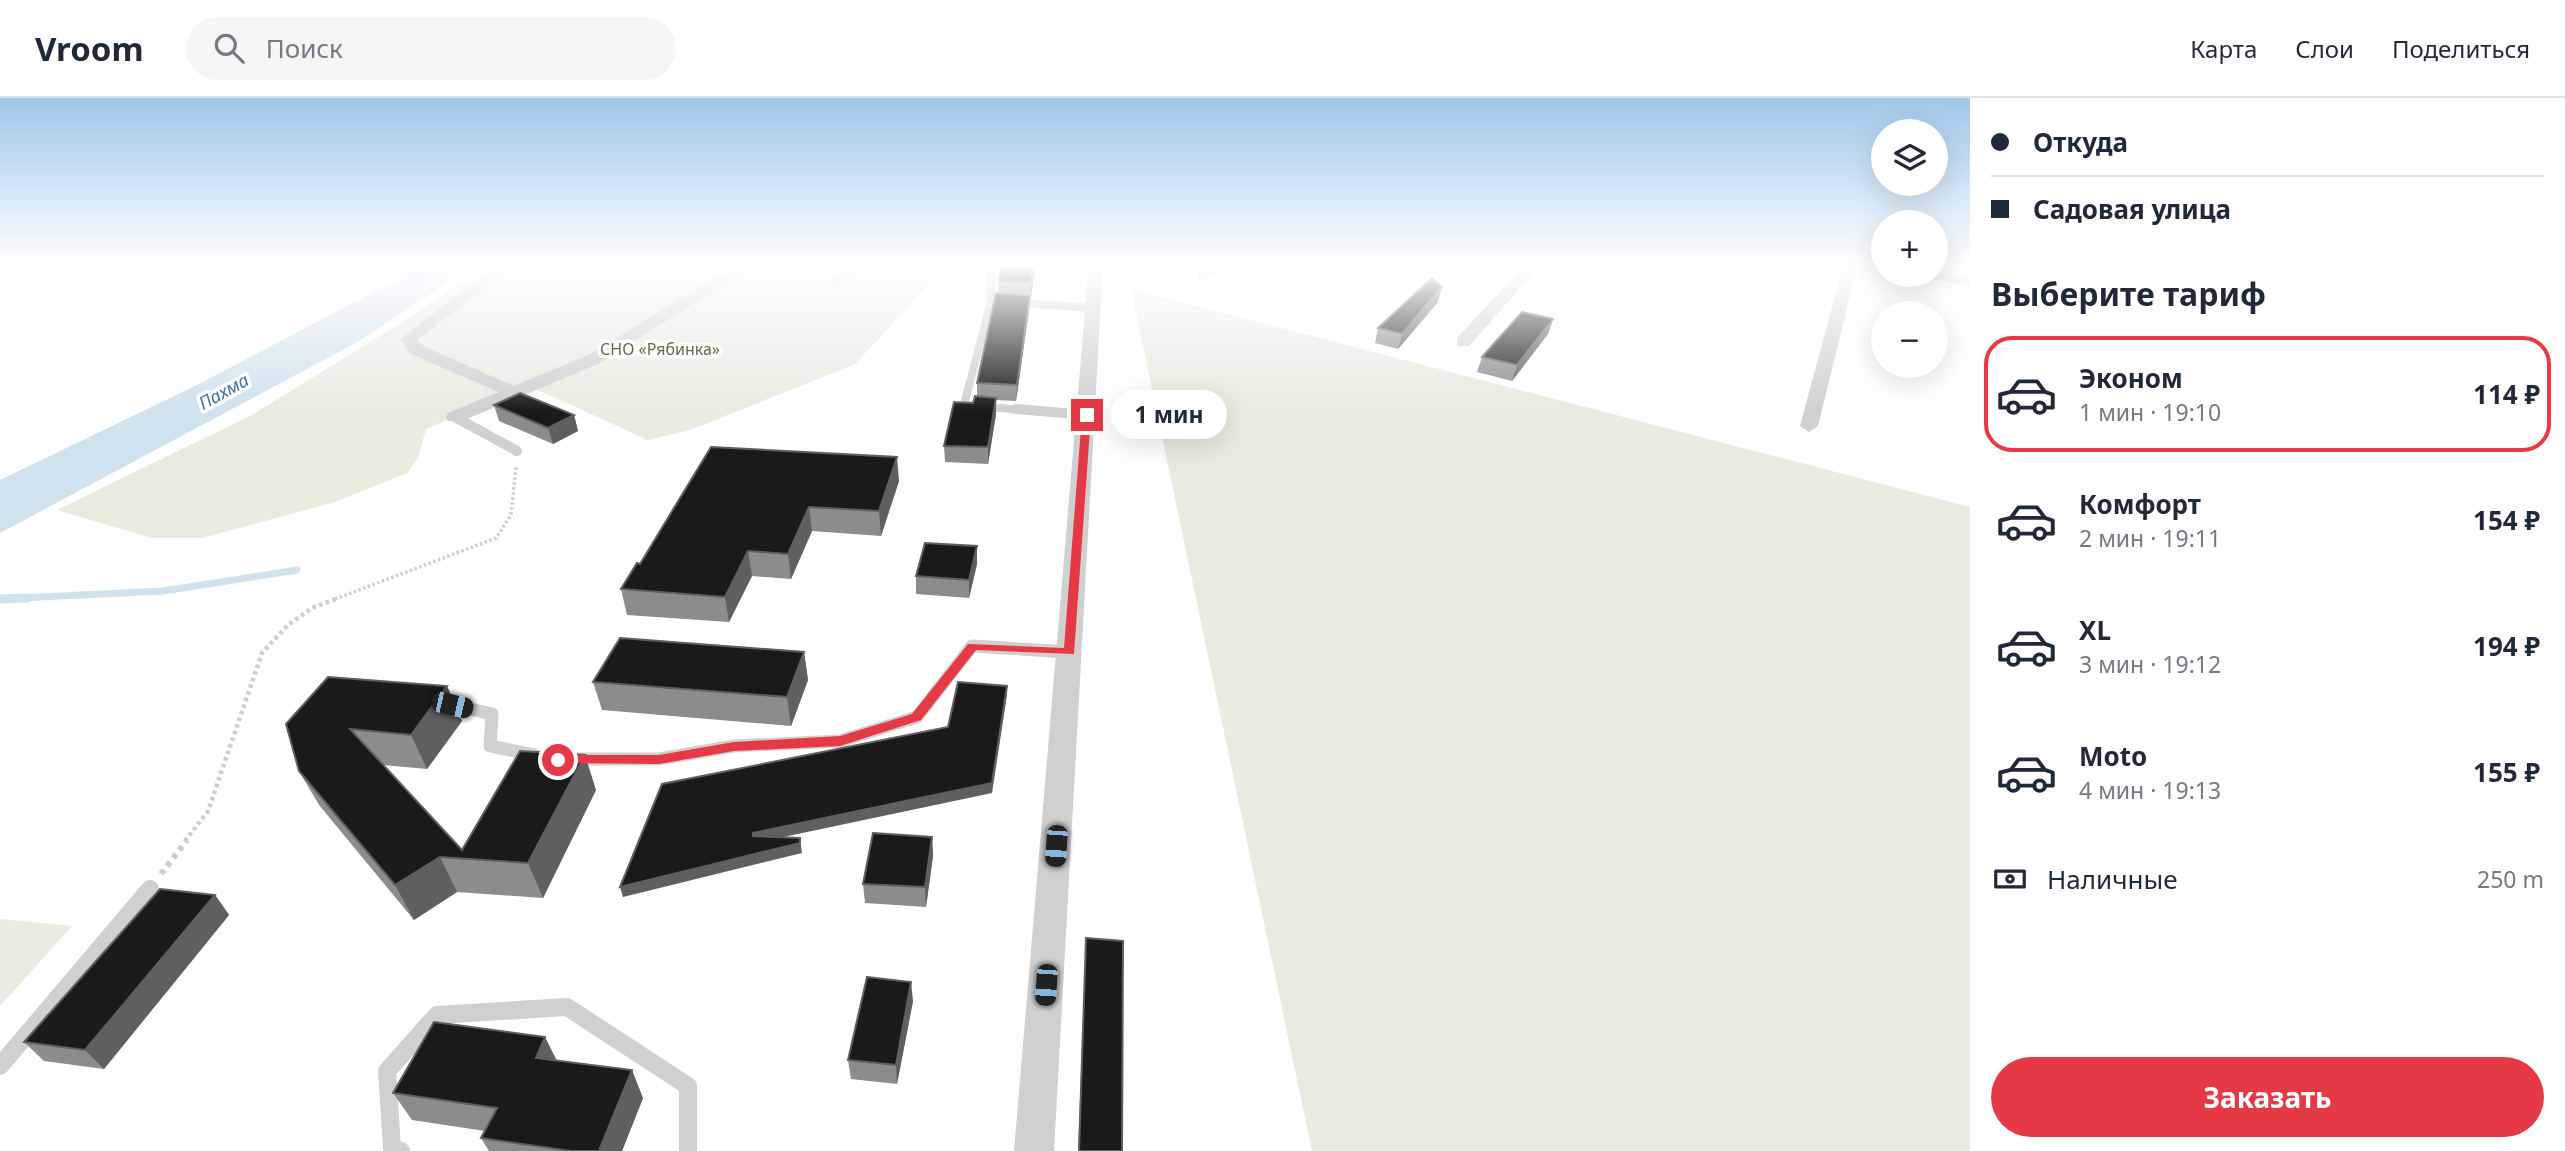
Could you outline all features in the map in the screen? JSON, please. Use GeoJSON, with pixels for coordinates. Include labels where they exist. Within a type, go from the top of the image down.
{"type":"FeatureCollection","features":[{"type":"Feature","properties":{"kind":"street"},"geometry":{"type":"LineString","coordinates":[[444,312],[408,339],[417,350],[516,393]]}},
{"type":"Feature","properties":{"kind":"street"},"geometry":{"type":"LineString","coordinates":[[455,417],[594,359],[671,312]]}},
{"type":"Feature","properties":{"kind":"street"},"geometry":{"type":"LineString","coordinates":[[1034,1151],[1094,312]]}},
{"type":"Feature","properties":{"kind":"street"},"geometry":{"type":"LineString","coordinates":[[1463,342],[1490,312]]}},
{"type":"Feature","properties":{"kind":"street"},"geometry":{"type":"LineString","coordinates":[[1809,426],[1838,312]]}},
{"type":"Feature","properties":{"kind":"lane"},"geometry":{"type":"LineString","coordinates":[[988,312],[964,405],[1087,415]]}},
{"type":"Feature","properties":{"kind":"lane"},"geometry":{"type":"LineString","coordinates":[[455,417],[517,450]]}},
{"type":"Feature","properties":{"kind":"lane"},"geometry":{"type":"LineString","coordinates":[[425,700],[492,714],[490,746],[551,758],[659,759],[734,746],[840,741],[917,717],[972,646],[1069,652]]}},
{"type":"Feature","properties":{"kind":"lane"},"geometry":{"type":"LineString","coordinates":[[0,1066],[150,889]]}},
{"type":"Feature","properties":{"kind":"lane"},"geometry":{"type":"LineString","coordinates":[[401,1151],[392,1148],[387,1071],[437,1015],[567,1007],[688,1086],[688,1151]]}},
{"type":"Feature","properties":{"kind":"path"},"geometry":{"type":"LineString","coordinates":[[150,889],[208,811],[262,653],[288,625],[312,608],[496,538],[511,515],[515,485]]}},
{"type":"Feature","properties":{"kind":"green space","name":"СНО «Рябинка»"},"geometry":{"type":"Polygon","coordinates":[[[903,312],[855,364],[690,430],[648,440],[527,385],[426,429],[418,458],[407,473],[335,502],[202,538],[152,538],[57,510],[252,415],[417,313],[903,312]]]}},
{"type":"Feature","properties":{"kind":"green space"},"geometry":{"type":"Polygon","coordinates":[[[1136,312],[1220,312],[1970,507],[1970,1151],[1312,1151],[1136,312]]]}},
{"type":"Feature","properties":{"kind":"green space"},"geometry":{"type":"Polygon","coordinates":[[[0,919],[72,926],[0,1006],[0,919]]]}},
{"type":"Feature","properties":{"kind":"water","name":"Пахма"},"geometry":{"type":"Polygon","coordinates":[[[336,312],[403,312],[361,340],[0,533],[0,480],[193,387],[336,312]]]}},
{"type":"Feature","properties":{"kind":"building"},"geometry":{"type":"Polygon","coordinates":[[[992,312],[1028,312],[1017,385],[977,383],[992,312]]]}},
{"type":"Feature","properties":{"kind":"building"},"geometry":{"type":"Polygon","coordinates":[[[1395,312],[1421,312],[1402,334],[1378,328],[1395,312]]]}},
{"type":"Feature","properties":{"kind":"building"},"geometry":{"type":"Polygon","coordinates":[[[1522,312],[1553,319],[1517,365],[1482,357],[1522,312]]]}},
{"type":"Feature","properties":{"kind":"building"},"geometry":{"type":"Polygon","coordinates":[[[520,393],[574,415],[548,428],[494,405],[520,393]]]}},
{"type":"Feature","properties":{"kind":"building"},"geometry":{"type":"Polygon","coordinates":[[[975,396],[996,398],[988,447],[944,446],[954,402],[973,403],[975,396]]]}},
{"type":"Feature","properties":{"kind":"building"},"geometry":{"type":"Polygon","coordinates":[[[711,447],[897,457],[879,511],[809,507],[788,554],[748,551],[725,597],[621,589],[637,563],[640,564],[711,447]]]}},
{"type":"Feature","properties":{"kind":"building"},"geometry":{"type":"Polygon","coordinates":[[[925,543],[977,546],[969,580],[916,576],[925,543]]]}},
{"type":"Feature","properties":{"kind":"building"},"geometry":{"type":"Polygon","coordinates":[[[620,638],[804,652],[787,697],[593,682],[620,638]]]}},
{"type":"Feature","properties":{"kind":"building"},"geometry":{"type":"Polygon","coordinates":[[[328,677],[447,686],[411,735],[350,729],[462,850],[520,751],[585,755],[528,863],[440,857],[395,885],[299,771],[286,724],[328,677]]]}},
{"type":"Feature","properties":{"kind":"building"},"geometry":{"type":"Polygon","coordinates":[[[958,682],[1007,686],[992,783],[753,833],[753,836],[800,838],[800,843],[620,887],[662,784],[948,727],[958,682]]]}},
{"type":"Feature","properties":{"kind":"building"},"geometry":{"type":"Polygon","coordinates":[[[873,833],[932,837],[925,887],[863,884],[873,833]]]}},
{"type":"Feature","properties":{"kind":"building"},"geometry":{"type":"Polygon","coordinates":[[[160,889],[215,895],[85,1050],[24,1042],[160,889]]]}},
{"type":"Feature","properties":{"kind":"building"},"geometry":{"type":"Polygon","coordinates":[[[1086,938],[1123,941],[1122,1151],[1079,1151],[1086,938]]]}},
{"type":"Feature","properties":{"kind":"building"},"geometry":{"type":"Polygon","coordinates":[[[867,977],[911,982],[896,1065],[848,1060],[867,977]]]}},
{"type":"Feature","properties":{"kind":"building"},"geometry":{"type":"Polygon","coordinates":[[[434,1022],[545,1037],[536,1058],[632,1070],[599,1151],[571,1151],[481,1138],[497,1108],[393,1093],[434,1022]]]}},
{"type":"Feature","properties":{"kind":"waterway"},"geometry":{"type":"LineString","coordinates":[[28,598],[0,599],[163,591],[297,570]]}},
{"type":"Feature","properties":{"kind":"route"},"geometry":{"type":"LineString","coordinates":[[558,760],[659,759],[734,746],[840,741],[917,717],[972,646],[1069,652],[1087,415]]}}]}
